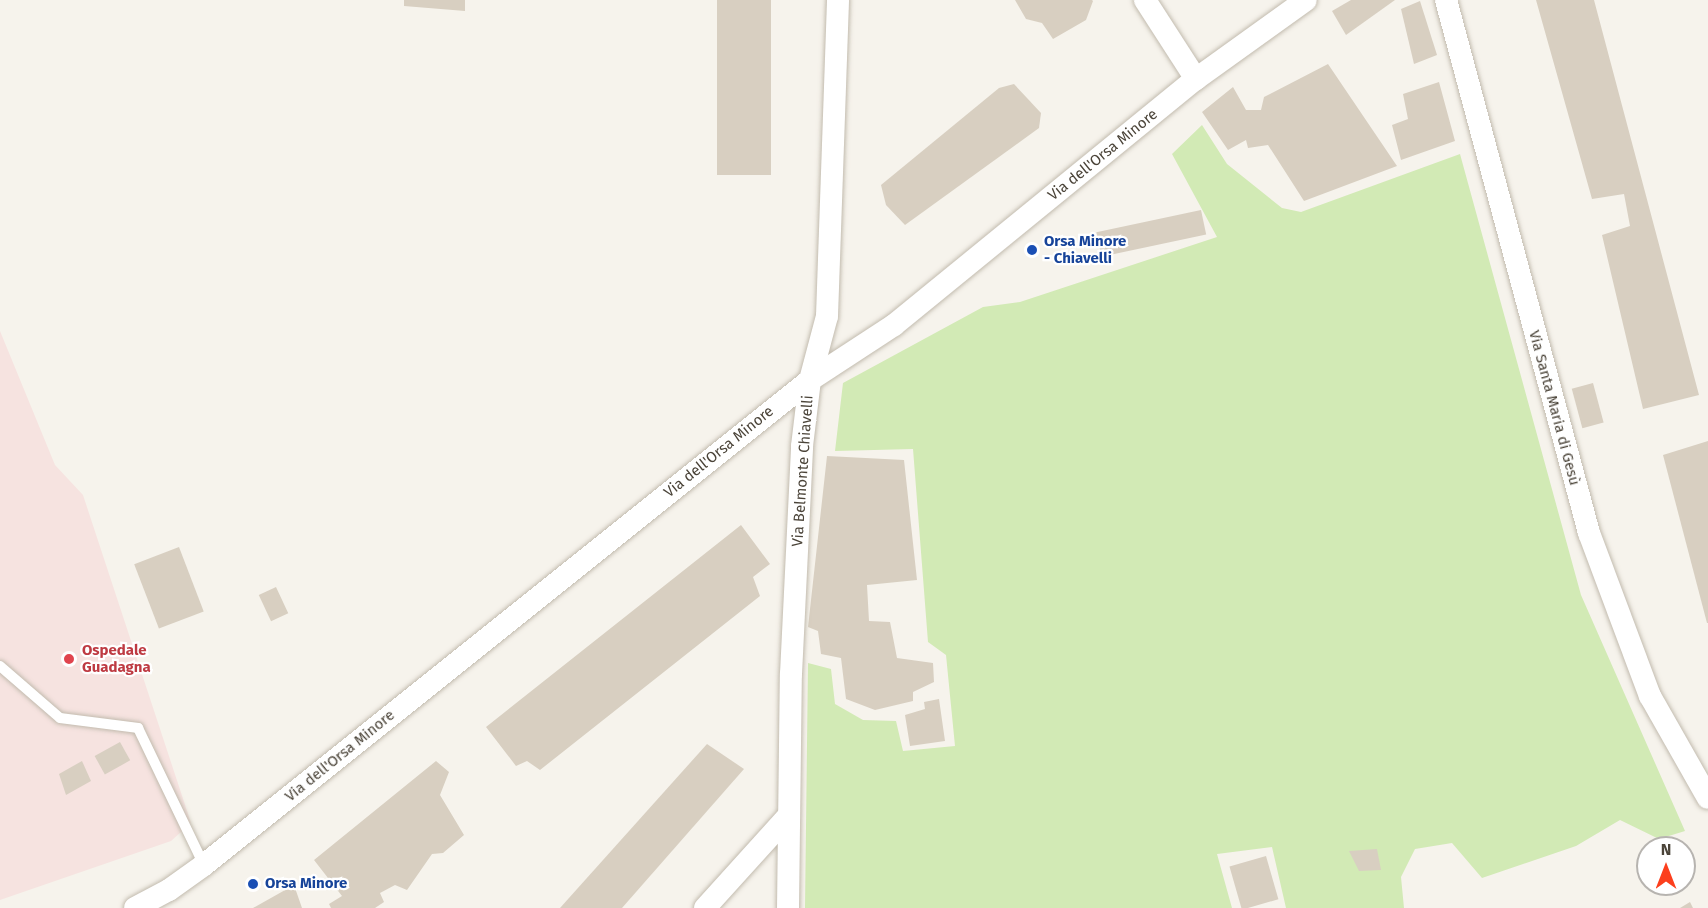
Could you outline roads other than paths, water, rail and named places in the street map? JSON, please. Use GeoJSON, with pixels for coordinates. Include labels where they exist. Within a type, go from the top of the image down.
{"type":"FeatureCollection","features":[{"type":"Feature","properties":{"kind":"street","name":"Via Belmonte Chiavelli"},"geometry":{"type":"LineString","coordinates":[[788,908],[789,815],[802,446],[810,380],[827,316],[838,0]]}},
{"type":"Feature","properties":{"kind":"street"},"geometry":{"type":"LineString","coordinates":[[1144,0],[1196,79]]}},
{"type":"Feature","properties":{"kind":"street","name":"Via dell'Orsa Minore"},"geometry":{"type":"LineString","coordinates":[[135,908],[170,890],[204,865],[810,380],[894,325],[1196,79],[1306,0]]}},
{"type":"Feature","properties":{"kind":"street","name":"Via Santa Maria di Gesù"},"geometry":{"type":"LineString","coordinates":[[1446,0],[1589,533],[1650,696],[1708,798]]}},
{"type":"Feature","properties":{"kind":"street"},"geometry":{"type":"LineString","coordinates":[[705,908],[789,815]]}},
{"type":"Feature","properties":{"kind":"lane"},"geometry":{"type":"LineString","coordinates":[[0,666],[60,718],[138,728],[204,865]]}},
{"type":"Feature","properties":{"kind":"place","name":"Orsa Minore - Chiavelli"},"geometry":{"type":"Point","coordinates":[1032,250]}},
{"type":"Feature","properties":{"kind":"place","name":"Ospedale Guadagna"},"geometry":{"type":"Point","coordinates":[69,659]}},
{"type":"Feature","properties":{"kind":"place","name":"Orsa Minore"},"geometry":{"type":"Point","coordinates":[253,884]}}]}
